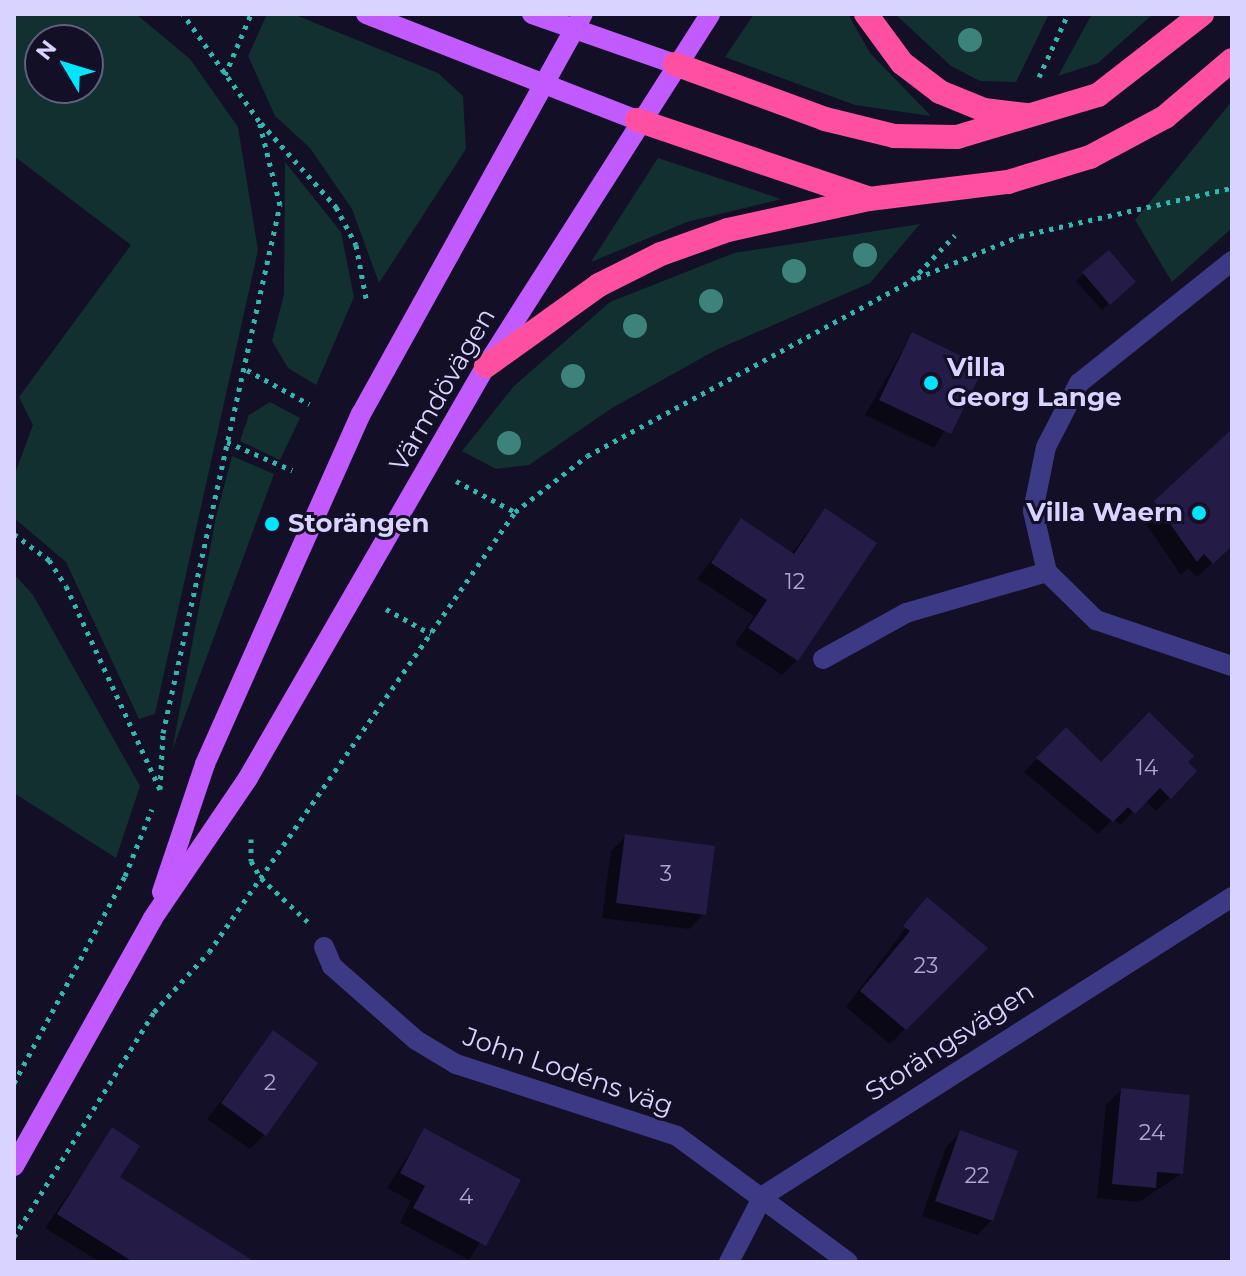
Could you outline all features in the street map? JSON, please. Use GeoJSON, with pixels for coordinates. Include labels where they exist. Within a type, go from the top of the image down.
{"type":"FeatureCollection","features":[{"type":"Feature","properties":{"kind":"highway"},"geometry":{"type":"LineString","coordinates":[[866,14],[902,63],[940,92],[984,110],[1044,117]]}},
{"type":"Feature","properties":{"kind":"highway"},"geometry":{"type":"LineString","coordinates":[[675,64],[894,136],[957,137],[1044,117],[1098,95],[1202,14]]}},
{"type":"Feature","properties":{"kind":"highway"},"geometry":{"type":"LineString","coordinates":[[486,366],[599,285],[661,254],[728,230],[869,199],[1008,182],[1090,157],[1165,117],[1232,60]]}},
{"type":"Feature","properties":{"kind":"highway"},"geometry":{"type":"LineString","coordinates":[[637,120],[869,199]]}},
{"type":"Feature","properties":{"kind":"main road"},"geometry":{"type":"LineString","coordinates":[[366,14],[540,85],[637,120]]}},
{"type":"Feature","properties":{"kind":"main road"},"geometry":{"type":"LineString","coordinates":[[532,14],[578,21],[675,64]]}},
{"type":"Feature","properties":{"kind":"main road","name":"Värmdövägen"},"geometry":{"type":"LineString","coordinates":[[14,1166],[153,918],[248,778],[486,366],[637,120],[710,14]]}},
{"type":"Feature","properties":{"kind":"main road","name":"Värmdövägen"},"geometry":{"type":"LineString","coordinates":[[153,918],[205,764],[361,414],[578,21]]}},
{"type":"Feature","properties":{"kind":"street"},"geometry":{"type":"LineString","coordinates":[[1232,261],[1079,383],[1046,447],[1033,511],[1047,572],[1096,620],[1232,666]]}},
{"type":"Feature","properties":{"kind":"street"},"geometry":{"type":"LineString","coordinates":[[823,659],[906,613],[1047,572]]}},
{"type":"Feature","properties":{"kind":"street","name":"Storängsvägen"},"geometry":{"type":"LineString","coordinates":[[763,1196],[1232,897]]}},
{"type":"Feature","properties":{"kind":"street","name":"John Lodéns väg"},"geometry":{"type":"LineString","coordinates":[[324,947],[332,966],[416,1040],[456,1064],[638,1118],[763,1196],[848,1262]]}},
{"type":"Feature","properties":{"kind":"street"},"geometry":{"type":"LineString","coordinates":[[729,1262],[763,1196]]}},
{"type":"Feature","properties":{"kind":"path"},"geometry":{"type":"LineString","coordinates":[[183,14],[259,121],[336,207],[356,245],[367,303]]}},
{"type":"Feature","properties":{"kind":"path"},"geometry":{"type":"LineString","coordinates":[[225,76],[251,14]]}},
{"type":"Feature","properties":{"kind":"path"},"geometry":{"type":"LineString","coordinates":[[1038,78],[1068,14]]}},
{"type":"Feature","properties":{"kind":"path"},"geometry":{"type":"LineString","coordinates":[[14,1083],[125,876],[160,790],[163,733],[227,442],[247,370],[280,205],[259,121]]}},
{"type":"Feature","properties":{"kind":"path"},"geometry":{"type":"LineString","coordinates":[[14,1237],[154,1012],[209,952],[515,512],[587,456],[912,280],[1020,236],[1232,188]]}},
{"type":"Feature","properties":{"kind":"path"},"geometry":{"type":"LineString","coordinates":[[912,280],[955,235]]}},
{"type":"Feature","properties":{"kind":"path"},"geometry":{"type":"LineString","coordinates":[[247,370],[309,404]]}},
{"type":"Feature","properties":{"kind":"path"},"geometry":{"type":"LineString","coordinates":[[227,442],[292,470]]}},
{"type":"Feature","properties":{"kind":"path"},"geometry":{"type":"LineString","coordinates":[[452,479],[515,512]]}},
{"type":"Feature","properties":{"kind":"path"},"geometry":{"type":"LineString","coordinates":[[14,534],[49,560],[66,586],[160,790]]}},
{"type":"Feature","properties":{"kind":"path"},"geometry":{"type":"LineString","coordinates":[[386,609],[431,634]]}},
{"type":"Feature","properties":{"kind":"path"},"geometry":{"type":"LineString","coordinates":[[251,839],[251,861],[261,878],[298,905],[324,947]]}},
{"type":"Feature","properties":{"kind":"green space"},"geometry":{"type":"Polygon","coordinates":[[[14,14],[136,14],[190,59],[238,127],[258,250],[155,714],[139,719],[66,562],[14,518],[14,476],[33,425],[19,397],[131,245],[14,156],[14,14]]]}},
{"type":"Feature","properties":{"kind":"green space"},"geometry":{"type":"Polygon","coordinates":[[[267,14],[293,14],[438,73],[463,96],[466,149],[379,283],[352,209],[310,148],[275,116],[248,56],[267,14]]]}},
{"type":"Feature","properties":{"kind":"green space"},"geometry":{"type":"Polygon","coordinates":[[[754,14],[848,14],[870,53],[931,116],[855,105],[725,57],[754,14]]]}},
{"type":"Feature","properties":{"kind":"green space"},"geometry":{"type":"Polygon","coordinates":[[[895,14],[1049,14],[1016,82],[980,81],[951,66],[895,14]]]}},
{"type":"Feature","properties":{"kind":"green space"},"geometry":{"type":"Polygon","coordinates":[[[1092,14],[1153,14],[1098,63],[1058,76],[1092,14]]]}},
{"type":"Feature","properties":{"kind":"green space"},"geometry":{"type":"Polygon","coordinates":[[[1232,101],[1232,228],[1172,282],[1135,220],[1232,101]]]}},
{"type":"Feature","properties":{"kind":"green space"},"geometry":{"type":"Polygon","coordinates":[[[658,158],[781,199],[687,222],[591,262],[658,158]]]}},
{"type":"Feature","properties":{"kind":"green space"},"geometry":{"type":"Polygon","coordinates":[[[285,162],[341,232],[354,297],[316,385],[288,368],[272,341],[284,294],[285,162]]]}},
{"type":"Feature","properties":{"kind":"green space"},"geometry":{"type":"Polygon","coordinates":[[[920,224],[870,283],[716,350],[612,408],[529,465],[496,469],[462,451],[514,386],[610,302],[734,253],[920,224]]]}},
{"type":"Feature","properties":{"kind":"green space"},"geometry":{"type":"Polygon","coordinates":[[[270,402],[300,418],[280,460],[240,441],[249,415],[270,402]]]}},
{"type":"Feature","properties":{"kind":"green space"},"geometry":{"type":"Polygon","coordinates":[[[232,456],[274,474],[172,751],[216,517],[232,456]]]}},
{"type":"Feature","properties":{"kind":"green space"},"geometry":{"type":"Polygon","coordinates":[[[14,574],[33,595],[140,786],[116,858],[14,793],[14,574]]]}},
{"type":"Feature","properties":{"kind":"building"},"geometry":{"type":"Polygon","coordinates":[[[1109,250],[1136,282],[1110,305],[1082,272],[1109,250]]]}},
{"type":"Feature","properties":{"kind":"building","name":"Villa Georg Lange"},"geometry":{"type":"Polygon","coordinates":[[[912,332],[984,367],[951,434],[879,400],[912,332]]]}},
{"type":"Feature","properties":{"kind":"building","name":"Villa Waern"},"geometry":{"type":"Polygon","coordinates":[[[1232,429],[1232,546],[1213,564],[1204,554],[1197,562],[1154,501],[1232,429]]]}},
{"type":"Feature","properties":{"kind":"building"},"geometry":{"type":"Polygon","coordinates":[[[825,508],[877,543],[798,661],[748,628],[767,600],[711,563],[741,518],[794,554],[825,508]]]}},
{"type":"Feature","properties":{"kind":"building"},"geometry":{"type":"Polygon","coordinates":[[[1149,712],[1194,756],[1188,762],[1197,771],[1171,799],[1160,788],[1135,814],[1128,807],[1113,822],[1036,758],[1066,727],[1101,762],[1149,712]]]}},
{"type":"Feature","properties":{"kind":"building"},"geometry":{"type":"Polygon","coordinates":[[[625,834],[715,846],[706,915],[616,903],[625,834]]]}},
{"type":"Feature","properties":{"kind":"building"},"geometry":{"type":"Polygon","coordinates":[[[927,897],[988,948],[906,1030],[860,991],[910,931],[903,926],[927,897]]]}},
{"type":"Feature","properties":{"kind":"building"},"geometry":{"type":"Polygon","coordinates":[[[273,1030],[318,1063],[266,1136],[221,1103],[273,1030]]]}},
{"type":"Feature","properties":{"kind":"building"},"geometry":{"type":"Polygon","coordinates":[[[1121,1088],[1190,1095],[1183,1174],[1157,1172],[1156,1188],[1112,1184],[1121,1088]]]}},
{"type":"Feature","properties":{"kind":"building"},"geometry":{"type":"Polygon","coordinates":[[[112,1127],[140,1146],[120,1177],[255,1262],[133,1262],[57,1214],[112,1127]]]}},
{"type":"Feature","properties":{"kind":"building"},"geometry":{"type":"Polygon","coordinates":[[[424,1128],[521,1180],[486,1246],[413,1208],[425,1186],[400,1173],[424,1128]]]}},
{"type":"Feature","properties":{"kind":"building"},"geometry":{"type":"Polygon","coordinates":[[[960,1130],[1018,1151],[993,1221],[935,1201],[960,1130]]]}},
{"type":"Feature","properties":{"kind":"place","name":"Villa Georg Lange"},"geometry":{"type":"Point","coordinates":[931,383]}},
{"type":"Feature","properties":{"kind":"place","name":"Villa Waern"},"geometry":{"type":"Point","coordinates":[1199,513]}},
{"type":"Feature","properties":{"kind":"place","name":"Storängen"},"geometry":{"type":"Point","coordinates":[272,524]}}]}
